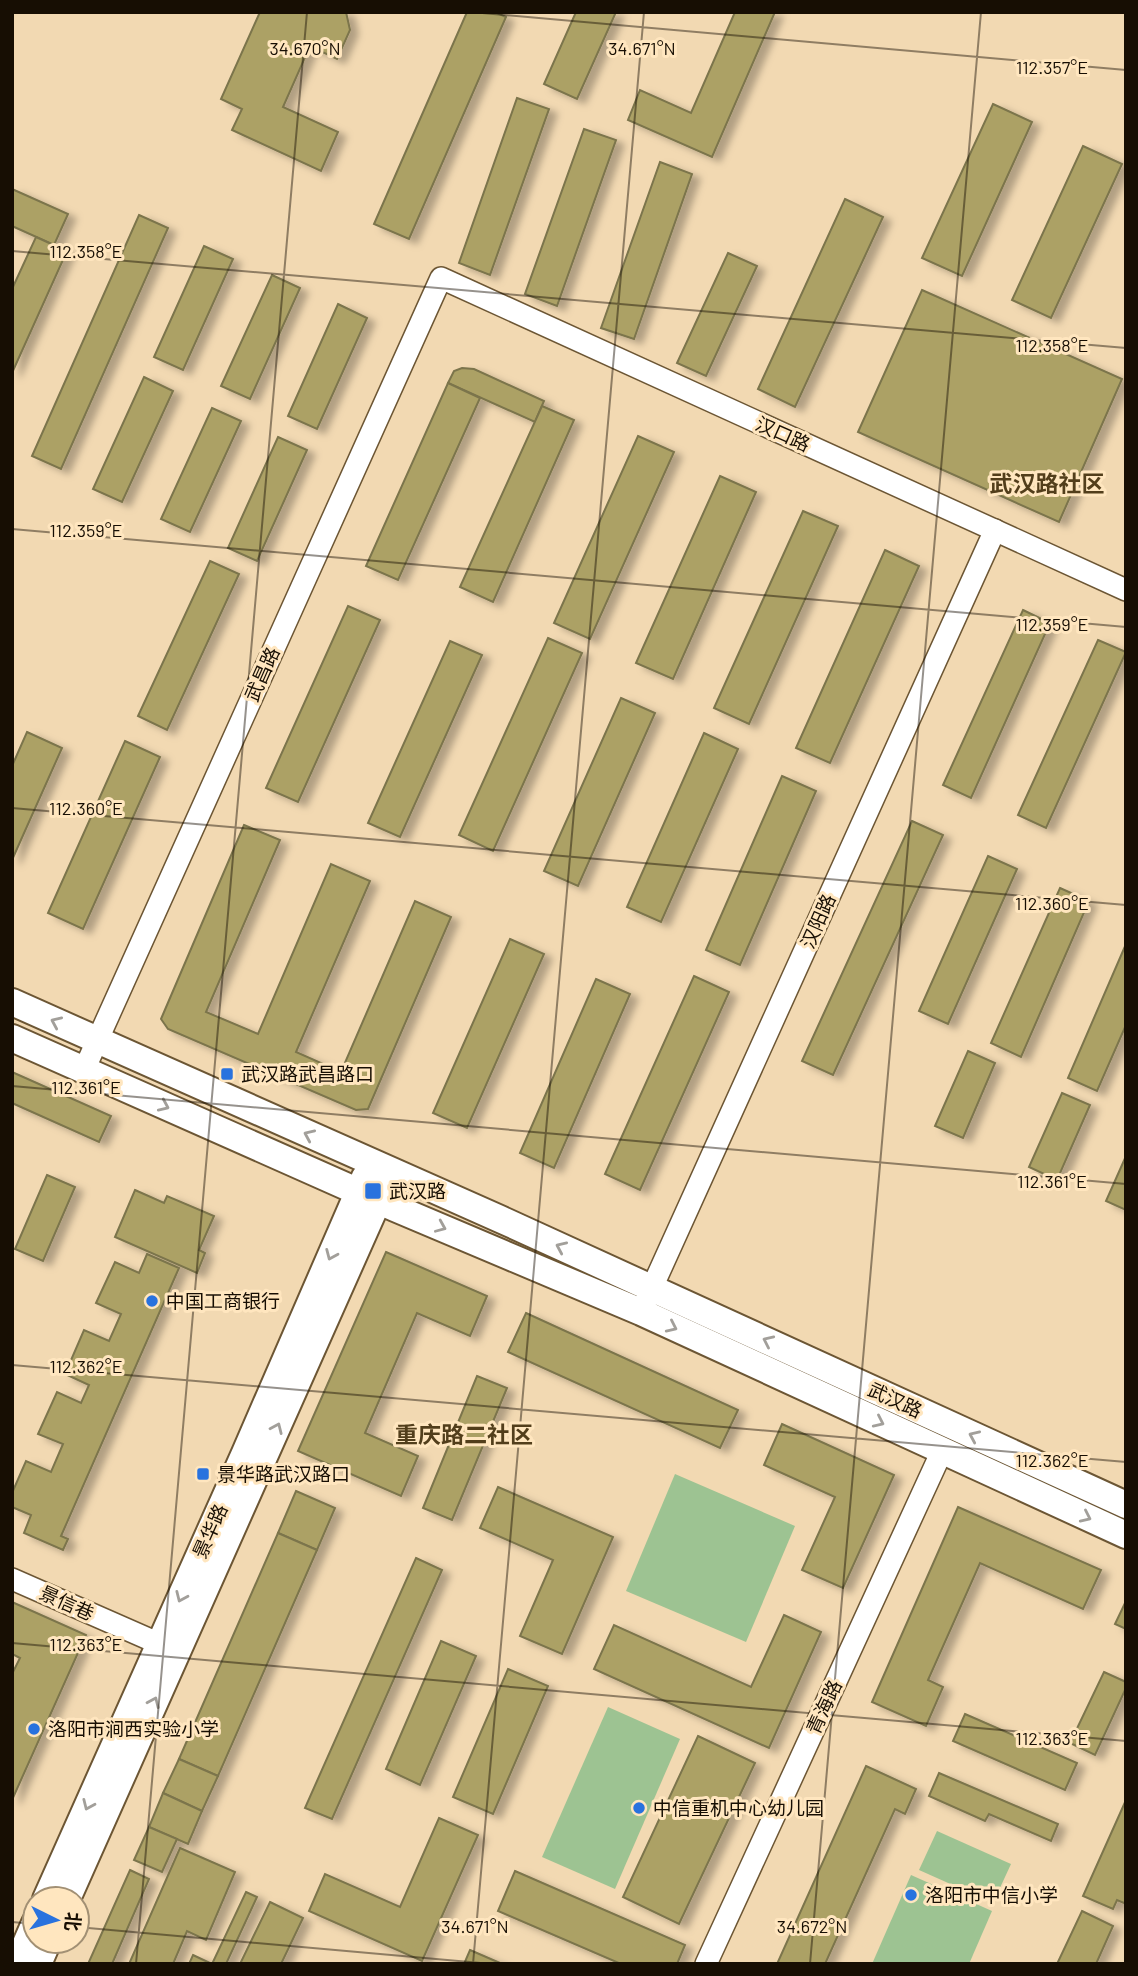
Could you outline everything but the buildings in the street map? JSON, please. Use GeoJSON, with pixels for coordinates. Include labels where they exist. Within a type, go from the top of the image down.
{"type":"FeatureCollection","features":[{"type":"Feature","properties":{"kind":"main road","name":"武汉路"},"geometry":{"type":"LineString","coordinates":[[12,1002],[652,1288],[1126,1505]]}},
{"type":"Feature","properties":{"kind":"main road","name":"武汉路"},"geometry":{"type":"LineString","coordinates":[[12,1038],[368,1196],[641,1312],[1126,1535]]}},
{"type":"Feature","properties":{"kind":"main road","name":"景华路"},"geometry":{"type":"LineString","coordinates":[[52,1885],[160,1644],[381,1167]]}},
{"type":"Feature","properties":{"kind":"main road","name":"景华路"},"geometry":{"type":"LineString","coordinates":[[72,1885],[368,1196]]}},
{"type":"Feature","properties":{"kind":"street","name":"汉口路"},"geometry":{"type":"LineString","coordinates":[[441,278],[1126,590]]}},
{"type":"Feature","properties":{"kind":"street","name":"武昌路"},"geometry":{"type":"LineString","coordinates":[[84,1070],[441,278]]}},
{"type":"Feature","properties":{"kind":"street","name":"汉阳路"},"geometry":{"type":"LineString","coordinates":[[641,1312],[995,530]]}},
{"type":"Feature","properties":{"kind":"street","name":"青海路"},"geometry":{"type":"LineString","coordinates":[[706,1964],[942,1451]]}},
{"type":"Feature","properties":{"kind":"street","name":"景信巷"},"geometry":{"type":"LineString","coordinates":[[12,1578],[160,1644]]}},
{"type":"Feature","properties":{"kind":"green space"},"geometry":{"type":"Polygon","coordinates":[[[675,1474],[795,1526],[746,1642],[626,1591],[675,1474]]]}},
{"type":"Feature","properties":{"kind":"green space"},"geometry":{"type":"Polygon","coordinates":[[[608,1707],[680,1739],[615,1889],[542,1857],[608,1707]]]}},
{"type":"Feature","properties":{"kind":"green space"},"geometry":{"type":"Polygon","coordinates":[[[937,1831],[1011,1864],[993,1903],[919,1870],[937,1831]]]}},
{"type":"Feature","properties":{"kind":"green space"},"geometry":{"type":"Polygon","coordinates":[[[911,1875],[992,1911],[969,1964],[872,1964],[911,1875]]]}},
{"type":"Feature","properties":{"kind":"place","name":"武汉路武昌路口"},"geometry":{"type":"Point","coordinates":[227,1074]}},
{"type":"Feature","properties":{"kind":"place","name":"武汉路"},"geometry":{"type":"Point","coordinates":[373,1191]}},
{"type":"Feature","properties":{"kind":"place","name":"中国工商银行"},"geometry":{"type":"Point","coordinates":[152,1301]}},
{"type":"Feature","properties":{"kind":"place","name":"景华路武汉路口"},"geometry":{"type":"Point","coordinates":[203,1474]}},
{"type":"Feature","properties":{"kind":"place","name":"洛阳市涧西实验小学"},"geometry":{"type":"Point","coordinates":[34,1729]}},
{"type":"Feature","properties":{"kind":"place","name":"中信重机中心幼儿园"},"geometry":{"type":"Point","coordinates":[639,1808]}},
{"type":"Feature","properties":{"kind":"place","name":"洛阳市中信小学"},"geometry":{"type":"Point","coordinates":[911,1895]}},
{"type":"Feature","properties":{"kind":"district","name":"武汉路社区"},"geometry":{"type":"Point","coordinates":[1047,484]}},
{"type":"Feature","properties":{"kind":"district","name":"重庆路二社区"},"geometry":{"type":"Point","coordinates":[464,1435]}}]}
